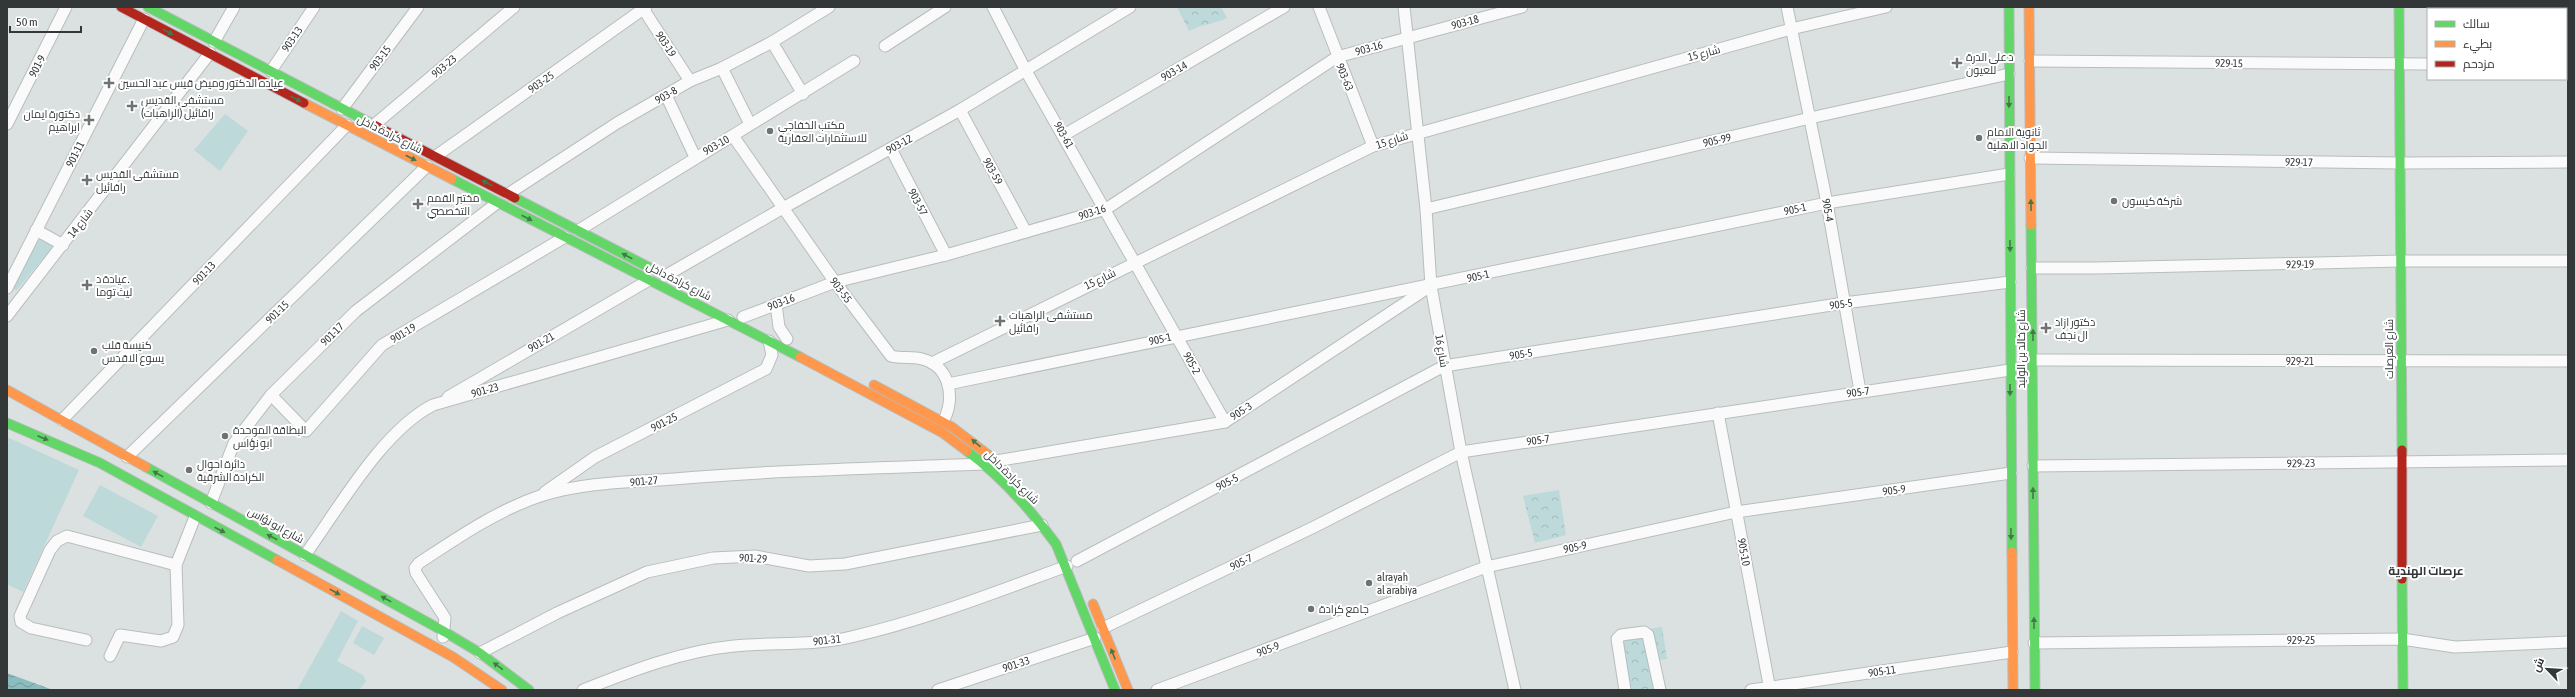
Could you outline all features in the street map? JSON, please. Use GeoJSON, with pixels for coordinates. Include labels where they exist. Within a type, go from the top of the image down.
{"type":"FeatureCollection","features":[{"type":"Feature","properties":{"kind":"main road","name":"شارع كرادة داخل"},"geometry":{"type":"LineString","coordinates":[[121,7],[649,280],[787,339],[826,360]]}},
{"type":"Feature","properties":{"kind":"main road","name":"شارع كرادة داخل"},"geometry":{"type":"LineString","coordinates":[[149,7],[342,109],[580,230],[669,278]]}},
{"type":"Feature","properties":{"kind":"main road","name":"شارع خالد بن الوليد"},"geometry":{"type":"LineString","coordinates":[[2009,7],[2010,473],[2013,690]]}},
{"type":"Feature","properties":{"kind":"main road","name":"شارع خالد بن الوليد"},"geometry":{"type":"LineString","coordinates":[[2029,7],[2035,690]]}},
{"type":"Feature","properties":{"kind":"main road","name":"شارع العرصات"},"geometry":{"type":"LineString","coordinates":[[2399,7],[2403,690]]}},
{"type":"Feature","properties":{"kind":"main road","name":"شارع كرادة داخل"},"geometry":{"type":"LineString","coordinates":[[736,316],[769,341],[942,433],[985,464],[1046,522]]}},
{"type":"Feature","properties":{"kind":"main road","name":"شارع كرادة داخل"},"geometry":{"type":"LineString","coordinates":[[868,381],[944,420],[973,440],[996,461],[1046,522],[1056,544],[1074,566]]}},
{"type":"Feature","properties":{"kind":"main road","name":"شارع ابو نؤاس"},"geometry":{"type":"LineString","coordinates":[[7,390],[445,632],[480,653],[529,690]]}},
{"type":"Feature","properties":{"kind":"main road"},"geometry":{"type":"LineString","coordinates":[[7,423],[86,456],[195,517],[440,649],[502,690]]}},
{"type":"Feature","properties":{"kind":"main road","name":"شارع كرادة داخل"},"geometry":{"type":"LineString","coordinates":[[1072,551],[1074,566],[1095,638],[1115,690]]}},
{"type":"Feature","properties":{"kind":"main road"},"geometry":{"type":"LineString","coordinates":[[1088,591],[1128,690]]}},
{"type":"Feature","properties":{"kind":"street","name":"901-9"},"geometry":{"type":"LineString","coordinates":[[7,124],[66,7]]}},
{"type":"Feature","properties":{"kind":"street"},"geometry":{"type":"LineString","coordinates":[[214,42],[234,7]]}},
{"type":"Feature","properties":{"kind":"street","name":"903-15"},"geometry":{"type":"LineString","coordinates":[[342,109],[418,7]]}},
{"type":"Feature","properties":{"kind":"street","name":"903-23"},"geometry":{"type":"LineString","coordinates":[[374,125],[514,7]]}},
{"type":"Feature","properties":{"kind":"street","name":"903-8"},"geometry":{"type":"LineString","coordinates":[[508,194],[617,123],[690,81],[722,68],[772,42],[829,7]]}},
{"type":"Feature","properties":{"kind":"street"},"geometry":{"type":"LineString","coordinates":[[885,46],[945,7]]}},
{"type":"Feature","properties":{"kind":"street","name":"903-61"},"geometry":{"type":"LineString","coordinates":[[993,7],[1026,71],[1136,262]]}},
{"type":"Feature","properties":{"kind":"street","name":"903-12"},"geometry":{"type":"LineString","coordinates":[[669,278],[783,208],[960,110],[1130,7]]}},
{"type":"Feature","properties":{"kind":"street","name":"903-14"},"geometry":{"type":"LineString","coordinates":[[1064,135],[1284,7]]}},
{"type":"Feature","properties":{"kind":"street","name":"903-63"},"geometry":{"type":"LineString","coordinates":[[1319,7],[1337,57],[1373,146]]}},
{"type":"Feature","properties":{"kind":"street","name":"شارع 16"},"geometry":{"type":"LineString","coordinates":[[1404,7],[1426,209],[1431,286],[1444,366],[1486,567],[1515,690]]}},
{"type":"Feature","properties":{"kind":"street","name":"903-18"},"geometry":{"type":"LineString","coordinates":[[1408,37],[1522,7]]}},
{"type":"Feature","properties":{"kind":"street","name":"905-4"},"geometry":{"type":"LineString","coordinates":[[1787,7],[1827,203],[1860,391]]}},
{"type":"Feature","properties":{"kind":"street","name":"شارع 15"},"geometry":{"type":"LineString","coordinates":[[932,363],[1373,146],[1418,132],[1791,29],[1886,7]]}},
{"type":"Feature","properties":{"kind":"street","name":"903-13"},"geometry":{"type":"LineString","coordinates":[[271,71],[311,8]]}},
{"type":"Feature","properties":{"kind":"street","name":"903-19"},"geometry":{"type":"LineString","coordinates":[[644,8],[690,81]]}},
{"type":"Feature","properties":{"kind":"street","name":"903-25"},"geometry":{"type":"LineString","coordinates":[[436,156],[644,8]]}},
{"type":"Feature","properties":{"kind":"street","name":"901-11"},"geometry":{"type":"LineString","coordinates":[[7,288],[144,19]]}},
{"type":"Feature","properties":{"kind":"street","name":"903-16"},"geometry":{"type":"LineString","coordinates":[[736,316],[776,304],[835,282],[946,254],[1106,209],[1337,57],[1408,37]]}},
{"type":"Feature","properties":{"kind":"street"},"geometry":{"type":"LineString","coordinates":[[772,42],[803,94]]}},
{"type":"Feature","properties":{"kind":"street","name":"شارع 14"},"geometry":{"type":"LineString","coordinates":[[8,314],[63,245],[210,53]]}},
{"type":"Feature","properties":{"kind":"street","name":"903-10"},"geometry":{"type":"LineString","coordinates":[[580,230],[750,124],[803,94],[854,61]]}},
{"type":"Feature","properties":{"kind":"street","name":"929-15"},"geometry":{"type":"LineString","coordinates":[[2030,61],[2427,64]]}},
{"type":"Feature","properties":{"kind":"street"},"geometry":{"type":"LineString","coordinates":[[722,68],[750,124]]}},
{"type":"Feature","properties":{"kind":"street","name":"905-99"},"geometry":{"type":"LineString","coordinates":[[1426,209],[1810,118],[2009,74]]}},
{"type":"Feature","properties":{"kind":"street"},"geometry":{"type":"LineString","coordinates":[[666,95],[696,158]]}},
{"type":"Feature","properties":{"kind":"street","name":"903-59"},"geometry":{"type":"LineString","coordinates":[[960,110],[1026,232]]}},
{"type":"Feature","properties":{"kind":"street","name":"901-13"},"geometry":{"type":"LineString","coordinates":[[62,420],[347,125]]}},
{"type":"Feature","properties":{"kind":"street","name":"903-55"},"geometry":{"type":"LineString","coordinates":[[733,136],[835,282],[891,356],[902,359],[922,359],[932,363]]}},
{"type":"Feature","properties":{"kind":"street","name":"903-57"},"geometry":{"type":"LineString","coordinates":[[890,149],[946,254]]}},
{"type":"Feature","properties":{"kind":"street","name":"929-17"},"geometry":{"type":"LineString","coordinates":[[2030,158],[2400,163],[2568,162]]}},
{"type":"Feature","properties":{"kind":"street","name":"901-15"},"geometry":{"type":"LineString","coordinates":[[127,457],[427,166]]}},
{"type":"Feature","properties":{"kind":"street","name":"905-1"},"geometry":{"type":"LineString","coordinates":[[948,384],[1177,336],[1431,286],[1827,203],[2009,174]]}},
{"type":"Feature","properties":{"kind":"street","name":"901-17"},"geometry":{"type":"LineString","coordinates":[[211,503],[234,443],[271,395],[356,311],[498,202]]}},
{"type":"Feature","properties":{"kind":"street"},"geometry":{"type":"LineString","coordinates":[[36,230],[63,245]]}},
{"type":"Feature","properties":{"kind":"street","name":"901-19"},"geometry":{"type":"LineString","coordinates":[[271,395],[306,431],[382,345],[565,237]]}},
{"type":"Feature","properties":{"kind":"street","name":"929-19"},"geometry":{"type":"LineString","coordinates":[[2032,268],[2097,268],[2400,261],[2568,261]]}},
{"type":"Feature","properties":{"kind":"street","name":"905-2"},"geometry":{"type":"LineString","coordinates":[[1136,262],[1225,422]]}},
{"type":"Feature","properties":{"kind":"street","name":"901-21"},"geometry":{"type":"LineString","coordinates":[[433,405],[649,280]]}},
{"type":"Feature","properties":{"kind":"street","name":"905-5"},"geometry":{"type":"LineString","coordinates":[[1074,566],[1444,366],[1844,304],[2010,282]]}},
{"type":"Feature","properties":{"kind":"street","name":"905-3"},"geometry":{"type":"LineString","coordinates":[[996,461],[1225,422],[1431,286]]}},
{"type":"Feature","properties":{"kind":"street"},"geometry":{"type":"LineString","coordinates":[[776,304],[778,327],[787,339]]}},
{"type":"Feature","properties":{"kind":"street","name":"901-23"},"geometry":{"type":"LineString","coordinates":[[305,555],[398,430],[433,405],[736,316]]}},
{"type":"Feature","properties":{"kind":"street","name":"901-25"},"geometry":{"type":"LineString","coordinates":[[540,496],[596,457],[766,369],[772,355],[769,341]]}},
{"type":"Feature","properties":{"kind":"street","name":"929-21"},"geometry":{"type":"LineString","coordinates":[[2033,360],[2568,361]]}},
{"type":"Feature","properties":{"kind":"street"},"geometry":{"type":"LineString","coordinates":[[932,363],[942,372],[948,384],[950,405],[944,420]]}},
{"type":"Feature","properties":{"kind":"street","name":"905-7"},"geometry":{"type":"LineString","coordinates":[[1103,628],[1314,527],[1461,452],[1860,391],[2010,370]]}},
{"type":"Feature","properties":{"kind":"street","name":"905-10"},"geometry":{"type":"LineString","coordinates":[[1718,413],[1770,688]]}},
{"type":"Feature","properties":{"kind":"street","name":"929-23"},"geometry":{"type":"LineString","coordinates":[[2034,466],[2568,460]]}},
{"type":"Feature","properties":{"kind":"street","name":"901-27"},"geometry":{"type":"LineString","coordinates":[[440,649],[445,632],[445,618],[416,573],[416,568],[419,563],[468,531],[503,511],[540,496],[577,487],[746,473],[985,464]]}},
{"type":"Feature","properties":{"kind":"street","name":"905-9"},"geometry":{"type":"LineString","coordinates":[[1157,690],[1486,567],[1736,512],[2010,473]]}},
{"type":"Feature","properties":{"kind":"street"},"geometry":{"type":"LineString","coordinates":[[110,656],[120,635],[161,641],[169,640],[173,637],[178,625],[176,565],[195,517]]}},
{"type":"Feature","properties":{"kind":"street","name":"901-29"},"geometry":{"type":"LineString","coordinates":[[480,653],[647,572],[713,558],[748,557],[809,566],[845,564],[1046,522]]}},
{"type":"Feature","properties":{"kind":"street"},"geometry":{"type":"LineString","coordinates":[[86,640],[31,628],[21,622],[20,616],[50,550],[57,541],[67,536],[176,565]]}},
{"type":"Feature","properties":{"kind":"street","name":"901-31"},"geometry":{"type":"LineString","coordinates":[[583,690],[659,662],[733,646],[785,644],[850,637],[954,607],[1074,566]]}},
{"type":"Feature","properties":{"kind":"street"},"geometry":{"type":"LineString","coordinates":[[1625,690],[1617,639],[1621,635],[1644,632],[1648,634],[1660,690]]}},
{"type":"Feature","properties":{"kind":"street","name":"901-33"},"geometry":{"type":"LineString","coordinates":[[938,690],[1095,638]]}},
{"type":"Feature","properties":{"kind":"street","name":"929-25"},"geometry":{"type":"LineString","coordinates":[[2034,643],[2402,639],[2460,647],[2568,642]]}},
{"type":"Feature","properties":{"kind":"street","name":"905-11"},"geometry":{"type":"LineString","coordinates":[[1751,690],[2012,652]]}},
{"type":"Feature","properties":{"kind":"green space"},"geometry":{"type":"Polygon","coordinates":[[[1177,7],[1221,7],[1227,18],[1189,31],[1177,7]]]}},
{"type":"Feature","properties":{"kind":"green space"},"geometry":{"type":"Polygon","coordinates":[[[225,114],[248,131],[220,171],[194,150],[225,114]]]}},
{"type":"Feature","properties":{"kind":"green space"},"geometry":{"type":"Polygon","coordinates":[[[40,240],[52,246],[51,249],[16,291],[12,286],[36,242],[40,240]]]}},
{"type":"Feature","properties":{"kind":"green space"},"geometry":{"type":"Polygon","coordinates":[[[7,437],[79,470],[23,592],[7,584],[7,437]]]}},
{"type":"Feature","properties":{"kind":"green space"},"geometry":{"type":"Polygon","coordinates":[[[100,485],[158,516],[141,547],[83,516],[100,485]]]}},
{"type":"Feature","properties":{"kind":"green space"},"geometry":{"type":"Polygon","coordinates":[[[1559,490],[1566,535],[1535,543],[1523,496],[1559,490]]]}},
{"type":"Feature","properties":{"kind":"green space"},"geometry":{"type":"Polygon","coordinates":[[[341,611],[358,621],[337,661],[363,675],[366,681],[359,690],[297,690],[341,611]]]}},
{"type":"Feature","properties":{"kind":"green space"},"geometry":{"type":"Polygon","coordinates":[[[362,626],[384,638],[374,655],[353,643],[362,626]]]}},
{"type":"Feature","properties":{"kind":"green space"},"geometry":{"type":"Polygon","coordinates":[[[1662,627],[1667,659],[1657,660],[1661,690],[1619,690],[1611,635],[1662,627]]]}},
{"type":"Feature","properties":{"kind":"water"},"geometry":{"type":"Polygon","coordinates":[[[7,673],[53,690],[7,690],[7,673]]]}},
{"type":"Feature","properties":{"kind":"traffic: fast"},"geometry":{"type":"LineString","coordinates":[[148,7],[374,125]]}},
{"type":"Feature","properties":{"kind":"traffic: fast"},"geometry":{"type":"LineString","coordinates":[[2009,7],[2012,552]]}},
{"type":"Feature","properties":{"kind":"traffic: fast"},"geometry":{"type":"LineString","coordinates":[[2399,7],[2402,450]]}},
{"type":"Feature","properties":{"kind":"traffic: fast"},"geometry":{"type":"LineString","coordinates":[[452,179],[800,357]]}},
{"type":"Feature","properties":{"kind":"traffic: fast"},"geometry":{"type":"LineString","coordinates":[[515,198],[662,274]]}},
{"type":"Feature","properties":{"kind":"traffic: fast"},"geometry":{"type":"LineString","coordinates":[[2031,225],[2035,690]]}},
{"type":"Feature","properties":{"kind":"traffic: fast"},"geometry":{"type":"LineString","coordinates":[[7,423],[100,463],[277,560]]}},
{"type":"Feature","properties":{"kind":"traffic: fast"},"geometry":{"type":"LineString","coordinates":[[967,451],[1004,482],[1056,544],[1115,690]]}},
{"type":"Feature","properties":{"kind":"traffic: fast"},"geometry":{"type":"LineString","coordinates":[[146,467],[445,632],[480,653],[529,690]]}},
{"type":"Feature","properties":{"kind":"traffic: fast"},"geometry":{"type":"LineString","coordinates":[[2402,579],[2403,690]]}},
{"type":"Feature","properties":{"kind":"traffic: slow"},"geometry":{"type":"LineString","coordinates":[[2029,7],[2031,225]]}},
{"type":"Feature","properties":{"kind":"traffic: slow"},"geometry":{"type":"LineString","coordinates":[[304,103],[452,179]]}},
{"type":"Feature","properties":{"kind":"traffic: slow"},"geometry":{"type":"LineString","coordinates":[[800,357],[943,433],[967,451]]}},
{"type":"Feature","properties":{"kind":"traffic: slow"},"geometry":{"type":"LineString","coordinates":[[874,385],[952,427],[995,460]]}},
{"type":"Feature","properties":{"kind":"traffic: slow"},"geometry":{"type":"LineString","coordinates":[[7,390],[146,467]]}},
{"type":"Feature","properties":{"kind":"traffic: slow"},"geometry":{"type":"LineString","coordinates":[[2012,552],[2013,690]]}},
{"type":"Feature","properties":{"kind":"traffic: slow"},"geometry":{"type":"LineString","coordinates":[[277,560],[453,657],[502,690]]}},
{"type":"Feature","properties":{"kind":"traffic: slow"},"geometry":{"type":"LineString","coordinates":[[1093,604],[1128,690]]}},
{"type":"Feature","properties":{"kind":"traffic: jam"},"geometry":{"type":"LineString","coordinates":[[121,7],[304,103]]}},
{"type":"Feature","properties":{"kind":"traffic: jam"},"geometry":{"type":"LineString","coordinates":[[374,125],[515,198]]}},
{"type":"Feature","properties":{"kind":"traffic: jam"},"geometry":{"type":"LineString","coordinates":[[2402,450],[2402,579]]}},
{"type":"Feature","properties":{"kind":"place","name":"د علي الدرة للعيون"},"geometry":{"type":"Point","coordinates":[1957,63]}},
{"type":"Feature","properties":{"kind":"place","name":"عياده الدكتور وميض قيس عبد الحسين"},"geometry":{"type":"Point","coordinates":[109,83]}},
{"type":"Feature","properties":{"kind":"place","name":"مستشفى القديس رافائيل (الراهبات)"},"geometry":{"type":"Point","coordinates":[132,106]}},
{"type":"Feature","properties":{"kind":"place","name":"دكتورة ايمان ابراهيم"},"geometry":{"type":"Point","coordinates":[89,120]}},
{"type":"Feature","properties":{"kind":"place","name":"مكتب الخفاجي للاستثمارات العقارية"},"geometry":{"type":"Point","coordinates":[770,131]}},
{"type":"Feature","properties":{"kind":"place","name":"ثانوية الامام الجواد الاهلية"},"geometry":{"type":"Point","coordinates":[1979,138]}},
{"type":"Feature","properties":{"kind":"place","name":"مستشفى القديس رافائيل"},"geometry":{"type":"Point","coordinates":[87,180]}},
{"type":"Feature","properties":{"kind":"place","name":"شركة كيسون"},"geometry":{"type":"Point","coordinates":[2114,201]}},
{"type":"Feature","properties":{"kind":"place","name":"مختبر القمم التخصصي"},"geometry":{"type":"Point","coordinates":[418,204]}},
{"type":"Feature","properties":{"kind":"place","name":"عيادة د. ليث توما"},"geometry":{"type":"Point","coordinates":[87,285]}},
{"type":"Feature","properties":{"kind":"place","name":"مستشفى الراهبات رافائيل"},"geometry":{"type":"Point","coordinates":[1000,321]}},
{"type":"Feature","properties":{"kind":"place","name":"دكتور ازاد ال نجف"},"geometry":{"type":"Point","coordinates":[2046,328]}},
{"type":"Feature","properties":{"kind":"place","name":"كنيسة قلب يسوع الاقدس"},"geometry":{"type":"Point","coordinates":[94,351]}},
{"type":"Feature","properties":{"kind":"place","name":"البطاقة الموحدة ابو نؤاس"},"geometry":{"type":"Point","coordinates":[225,436]}},
{"type":"Feature","properties":{"kind":"place","name":"دائرة احوال الكرادة الشرقية"},"geometry":{"type":"Point","coordinates":[189,470]}},
{"type":"Feature","properties":{"kind":"place","name":"alrayah al arabiya"},"geometry":{"type":"Point","coordinates":[1369,583]}},
{"type":"Feature","properties":{"kind":"place","name":"جامع كرادة"},"geometry":{"type":"Point","coordinates":[1311,609]}},
{"type":"Feature","properties":{"kind":"district","name":"عرصات الهندية"},"geometry":{"type":"Point","coordinates":[2426,571]}}]}
